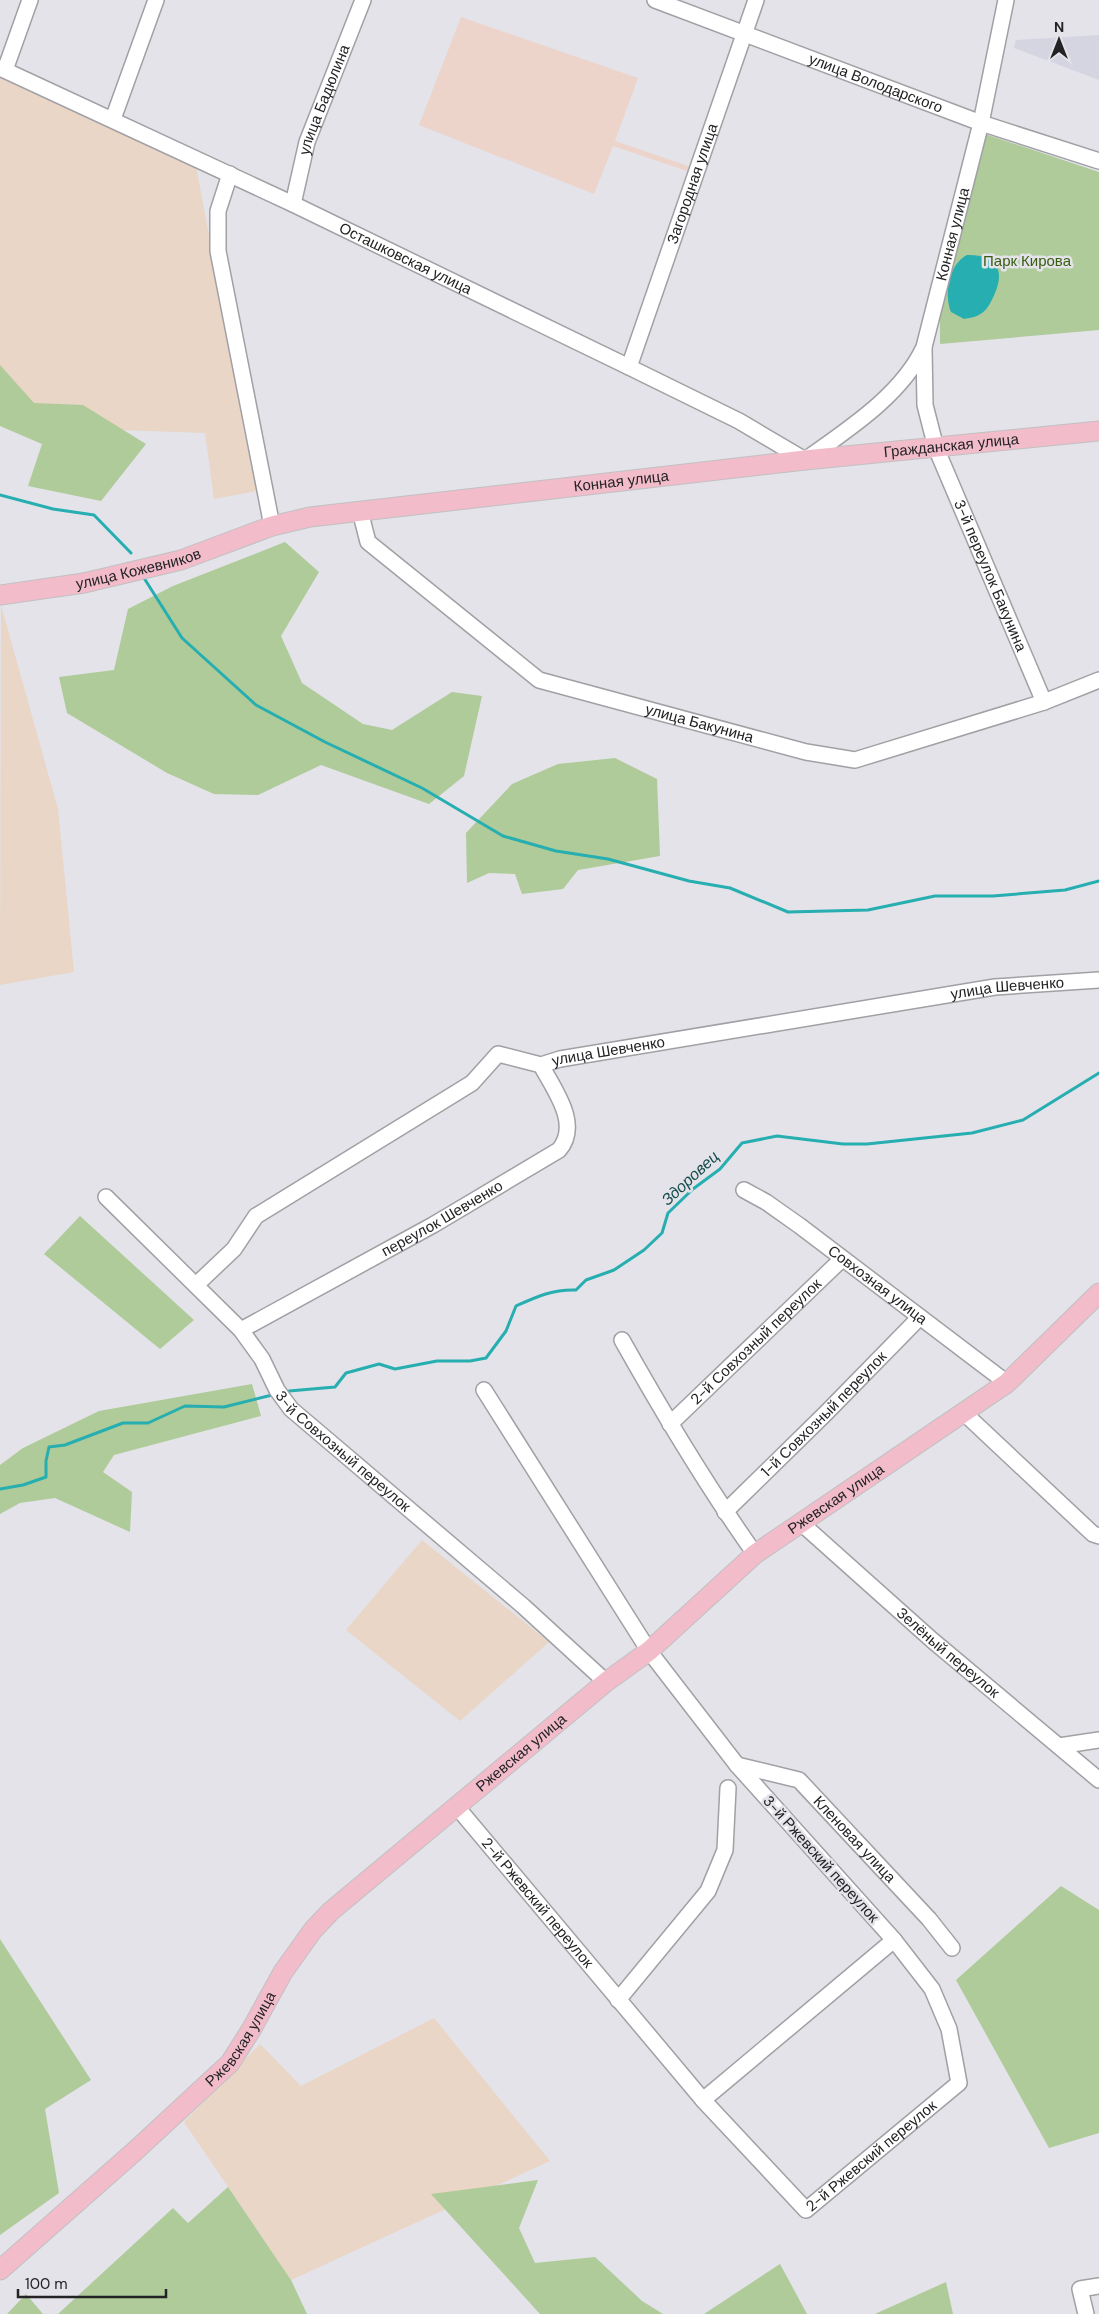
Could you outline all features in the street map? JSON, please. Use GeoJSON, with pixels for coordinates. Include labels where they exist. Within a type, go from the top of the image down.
{"type":"FeatureCollection","features":[{"type":"Feature","properties":{"kind":"main road","name":"Гражданская улица"},"geometry":{"type":"LineString","coordinates":[[805,460],[1099,432]]}},
{"type":"Feature","properties":{"kind":"main road","name":"Конная улица"},"geometry":{"type":"LineString","coordinates":[[272,526],[310,517],[805,460]]}},
{"type":"Feature","properties":{"kind":"main road","name":"улица Кожевников"},"geometry":{"type":"LineString","coordinates":[[0,595],[84,583],[181,560],[272,526]]}},
{"type":"Feature","properties":{"kind":"main road","name":"Ржевская улица"},"geometry":{"type":"LineString","coordinates":[[0,2270],[135,2151],[230,2063],[251,2030],[283,1972],[313,1930],[331,1911],[606,1682],[649,1651],[755,1554],[1007,1383],[1099,1293]]}},
{"type":"Feature","properties":{"kind":"street"},"geometry":{"type":"LineString","coordinates":[[2,69],[30,0]]}},
{"type":"Feature","properties":{"kind":"street"},"geometry":{"type":"LineString","coordinates":[[113,119],[156,0]]}},
{"type":"Feature","properties":{"kind":"street","name":"улица Бадюлина"},"geometry":{"type":"LineString","coordinates":[[293,204],[307,142],[363,0]]}},
{"type":"Feature","properties":{"kind":"street","name":"улица Володарского"},"geometry":{"type":"LineString","coordinates":[[656,0],[982,123],[1099,161]]}},
{"type":"Feature","properties":{"kind":"street","name":"Загородная улица"},"geometry":{"type":"LineString","coordinates":[[630,367],[756,0]]}},
{"type":"Feature","properties":{"kind":"street","name":"Конная улица"},"geometry":{"type":"LineString","coordinates":[[805,460],[839,436],[894,389],[912,370],[924,347],[982,123],[1006,0]]}},
{"type":"Feature","properties":{"kind":"street","name":"Осташковская улица"},"geometry":{"type":"LineString","coordinates":[[2,69],[230,174],[630,367],[739,422],[805,460]]}},
{"type":"Feature","properties":{"kind":"street"},"geometry":{"type":"LineString","coordinates":[[230,174],[218,211],[218,252],[272,526]]}},
{"type":"Feature","properties":{"kind":"street","name":"Конная улица"},"geometry":{"type":"LineString","coordinates":[[924,347],[925,406],[936,448]]}},
{"type":"Feature","properties":{"kind":"street"},"geometry":{"type":"LineString","coordinates":[[894,389],[906,388],[916,392],[925,406]]}},
{"type":"Feature","properties":{"kind":"street"},"geometry":{"type":"LineString","coordinates":[[839,436],[841,448],[848,456]]}},
{"type":"Feature","properties":{"kind":"street","name":"3-й переулок Бакунина"},"geometry":{"type":"LineString","coordinates":[[936,448],[1044,702]]}},
{"type":"Feature","properties":{"kind":"street","name":"улица Бакунина"},"geometry":{"type":"LineString","coordinates":[[360,511],[368,542],[539,680],[806,752],[855,760],[1044,702],[1099,680]]}},
{"type":"Feature","properties":{"kind":"street","name":"улица Шевченко"},"geometry":{"type":"LineString","coordinates":[[196,1285],[234,1249],[256,1216],[472,1083],[498,1054],[541,1066],[560,1059],[995,987],[1099,980]]}},
{"type":"Feature","properties":{"kind":"street","name":"переулок Шевченко"},"geometry":{"type":"LineString","coordinates":[[241,1330],[433,1225],[559,1150],[566,1142],[566,1113],[541,1066]]}},
{"type":"Feature","properties":{"kind":"street","name":"Совхозная улица"},"geometry":{"type":"LineString","coordinates":[[744,1190],[766,1202],[800,1226],[842,1260],[920,1316],[1007,1383]]}},
{"type":"Feature","properties":{"kind":"street","name":"3-й Совхозный переулок"},"geometry":{"type":"LineString","coordinates":[[106,1197],[241,1330],[262,1359],[277,1390],[291,1409],[523,1606],[606,1682]]}},
{"type":"Feature","properties":{"kind":"street","name":"2-й Совхозный переулок"},"geometry":{"type":"LineString","coordinates":[[670,1424],[842,1260]]}},
{"type":"Feature","properties":{"kind":"street","name":"1-й Совхозный переулок"},"geometry":{"type":"LineString","coordinates":[[725,1512],[826,1413],[920,1316]]}},
{"type":"Feature","properties":{"kind":"street"},"geometry":{"type":"LineString","coordinates":[[622,1340],[670,1424],[725,1512],[755,1554]]}},
{"type":"Feature","properties":{"kind":"street"},"geometry":{"type":"LineString","coordinates":[[484,1390],[649,1651]]}},
{"type":"Feature","properties":{"kind":"street"},"geometry":{"type":"LineString","coordinates":[[964,1412],[1093,1534],[1099,1536]]}},
{"type":"Feature","properties":{"kind":"street","name":"Зелёный переулок"},"geometry":{"type":"LineString","coordinates":[[801,1523],[932,1640],[1099,1780]]}},
{"type":"Feature","properties":{"kind":"street","name":"3-й Ржевский переулок"},"geometry":{"type":"LineString","coordinates":[[649,1651],[737,1765],[894,1940],[932,1989],[949,2029],[959,2083]]}},
{"type":"Feature","properties":{"kind":"street"},"geometry":{"type":"LineString","coordinates":[[1059,1746],[1099,1740]]}},
{"type":"Feature","properties":{"kind":"street","name":"Кленовая улица"},"geometry":{"type":"LineString","coordinates":[[737,1765],[799,1780],[929,1919],[952,1948]]}},
{"type":"Feature","properties":{"kind":"street"},"geometry":{"type":"LineString","coordinates":[[618,2000],[708,1891],[725,1850],[728,1788]]}},
{"type":"Feature","properties":{"kind":"street","name":"2-й Ржевский переулок"},"geometry":{"type":"LineString","coordinates":[[457,1806],[703,2100],[806,2210],[959,2083]]}},
{"type":"Feature","properties":{"kind":"street"},"geometry":{"type":"LineString","coordinates":[[703,2100],[894,1940]]}},
{"type":"Feature","properties":{"kind":"street"},"geometry":{"type":"LineString","coordinates":[[1086,2314],[1080,2289],[1099,2286]]}},
{"type":"Feature","properties":{"kind":"shaded area"},"geometry":{"type":"Polygon","coordinates":[[[461,17],[638,78],[615,141],[691,167],[690,172],[613,146],[594,194],[419,125],[461,17]]]}},
{"type":"Feature","properties":{"kind":"shaded area"},"geometry":{"type":"Polygon","coordinates":[[[1099,35],[1099,80],[1014,48],[1016,40],[1099,35]]]}},
{"type":"Feature","properties":{"kind":"shaded area"},"geometry":{"type":"Polygon","coordinates":[[[0,78],[196,166],[257,491],[214,499],[205,433],[91,429],[0,409],[0,78]]]}},
{"type":"Feature","properties":{"kind":"shaded area"},"geometry":{"type":"Polygon","coordinates":[[[1,605],[58,809],[74,972],[0,985],[1,605]]]}},
{"type":"Feature","properties":{"kind":"shaded area"},"geometry":{"type":"Polygon","coordinates":[[[422,1540],[549,1642],[460,1721],[346,1630],[422,1540]]]}},
{"type":"Feature","properties":{"kind":"shaded area"},"geometry":{"type":"Polygon","coordinates":[[[434,2018],[550,2161],[291,2280],[184,2122],[260,2044],[301,2086],[434,2018]]]}},
{"type":"Feature","properties":{"kind":"green space","name":"Парк Кирова"},"geometry":{"type":"Polygon","coordinates":[[[985,134],[1099,172],[1099,330],[940,344],[940,301],[985,134]]]}},
{"type":"Feature","properties":{"kind":"green space"},"geometry":{"type":"Polygon","coordinates":[[[0,365],[34,403],[83,405],[146,444],[101,501],[28,486],[42,444],[0,426],[0,365]]]}},
{"type":"Feature","properties":{"kind":"green space"},"geometry":{"type":"Polygon","coordinates":[[[285,542],[319,572],[281,636],[302,683],[363,724],[392,730],[452,692],[482,696],[464,776],[429,804],[321,765],[258,795],[214,794],[167,773],[67,713],[59,677],[114,670],[128,609],[173,586],[285,542]]]}},
{"type":"Feature","properties":{"kind":"green space"},"geometry":{"type":"Polygon","coordinates":[[[615,758],[657,779],[660,856],[578,870],[563,889],[522,894],[515,874],[489,873],[467,883],[466,833],[512,784],[558,764],[615,758]]]}},
{"type":"Feature","properties":{"kind":"green space"},"geometry":{"type":"Polygon","coordinates":[[[80,1216],[194,1320],[160,1349],[44,1254],[80,1216]]]}},
{"type":"Feature","properties":{"kind":"green space"},"geometry":{"type":"Polygon","coordinates":[[[252,1384],[261,1416],[114,1455],[103,1472],[132,1492],[130,1532],[55,1498],[20,1503],[0,1514],[0,1465],[23,1448],[99,1411],[252,1384]]]}},
{"type":"Feature","properties":{"kind":"green space"},"geometry":{"type":"Polygon","coordinates":[[[1061,1886],[1099,1910],[1099,2133],[1049,2148],[956,1980],[1061,1886]]]}},
{"type":"Feature","properties":{"kind":"green space"},"geometry":{"type":"Polygon","coordinates":[[[0,1939],[91,2080],[45,2109],[59,2193],[0,2235],[0,1939]]]}},
{"type":"Feature","properties":{"kind":"green space"},"geometry":{"type":"Polygon","coordinates":[[[538,2180],[519,2228],[535,2263],[595,2257],[642,2301],[663,2314],[540,2314],[431,2194],[538,2180]]]}},
{"type":"Feature","properties":{"kind":"green space"},"geometry":{"type":"Polygon","coordinates":[[[228,2187],[291,2280],[307,2314],[58,2314],[173,2208],[188,2223],[228,2187]]]}},
{"type":"Feature","properties":{"kind":"green space"},"geometry":{"type":"Polygon","coordinates":[[[780,2264],[807,2314],[704,2314],[780,2264]]]}},
{"type":"Feature","properties":{"kind":"green space"},"geometry":{"type":"Polygon","coordinates":[[[946,2282],[953,2314],[875,2314],[946,2282]]]}},
{"type":"Feature","properties":{"kind":"green space"},"geometry":{"type":"Polygon","coordinates":[[[26,2294],[43,2314],[7,2314],[26,2294]]]}},
{"type":"Feature","properties":{"kind":"water"},"geometry":{"type":"Polygon","coordinates":[[[967,255],[976,255],[991,260],[998,270],[999,276],[995,293],[986,309],[978,315],[964,319],[951,312],[948,289],[952,273],[967,255]]]}},
{"type":"Feature","properties":{"kind":"waterway"},"geometry":{"type":"LineString","coordinates":[[0,495],[53,509],[94,515],[131,553]]}},
{"type":"Feature","properties":{"kind":"waterway"},"geometry":{"type":"LineString","coordinates":[[144,578],[182,638],[256,705],[325,742],[422,788],[503,836],[556,851],[608,859],[689,881],[730,888],[788,912],[868,910],[935,896],[993,896],[1065,890],[1099,881]]}},
{"type":"Feature","properties":{"kind":"waterway","name":"Здоровец"},"geometry":{"type":"LineString","coordinates":[[289,1391],[335,1387],[346,1373],[379,1364],[395,1369],[437,1361],[470,1361],[486,1358],[506,1331],[516,1306],[552,1292],[576,1290],[586,1280],[614,1270],[644,1250],[662,1233],[668,1213],[693,1189],[720,1169],[742,1143],[777,1136],[843,1144],[867,1144],[972,1133],[1023,1120],[1099,1073]]}},
{"type":"Feature","properties":{"kind":"waterway","name":"Здоровец"},"geometry":{"type":"LineString","coordinates":[[0,1489],[23,1485],[46,1477],[46,1461],[49,1447],[65,1445],[123,1423],[148,1423],[185,1406],[224,1407],[272,1395]]}}]}
